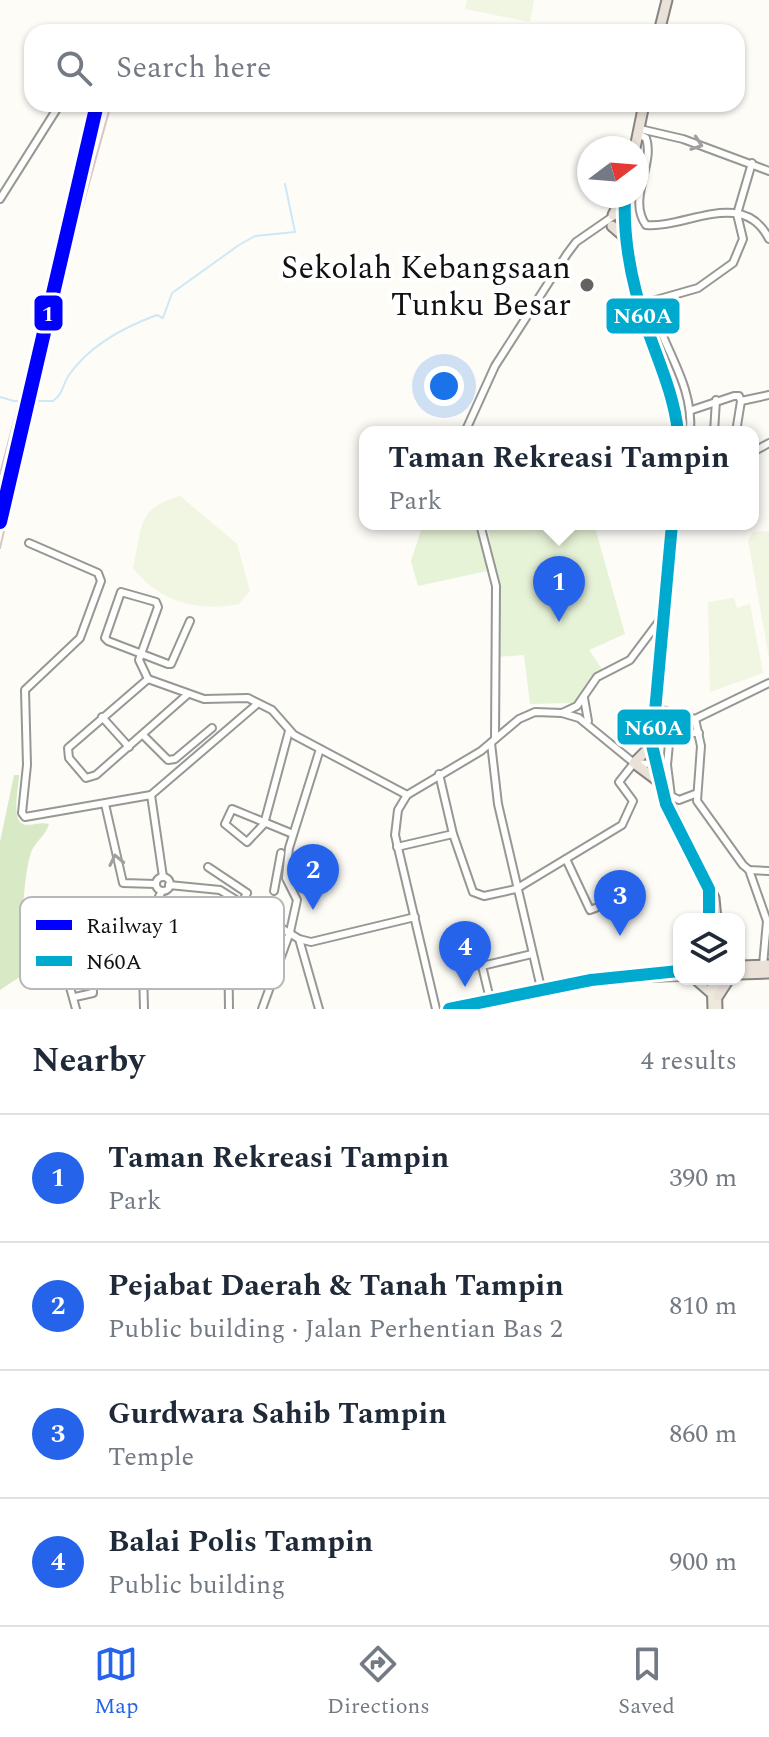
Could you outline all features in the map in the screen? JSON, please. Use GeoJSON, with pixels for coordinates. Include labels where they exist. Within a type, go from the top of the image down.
{"type":"FeatureCollection","features":[{"type":"Feature","properties":{"kind":"highway"},"geometry":{"type":"LineString","coordinates":[[661,24],[667,0]]}},
{"type":"Feature","properties":{"kind":"highway"},"geometry":{"type":"LineString","coordinates":[[638,136],[643,112]]}},
{"type":"Feature","properties":{"kind":"highway"},"geometry":{"type":"LineString","coordinates":[[618,208],[612,221],[627,239]]}},
{"type":"Feature","properties":{"kind":"highway"},"geometry":{"type":"LineString","coordinates":[[624,208],[627,239],[646,303],[646,326],[672,391],[677,426]]}},
{"type":"Feature","properties":{"kind":"highway"},"geometry":{"type":"LineString","coordinates":[[671,530],[652,745],[658,781],[715,902],[716,913]]}},
{"type":"Feature","properties":{"kind":"highway"},"geometry":{"type":"LineString","coordinates":[[652,745],[634,763],[658,781]]}},
{"type":"Feature","properties":{"kind":"highway"},"geometry":{"type":"LineString","coordinates":[[709,889],[709,913]]}},
{"type":"Feature","properties":{"kind":"highway"},"geometry":{"type":"LineString","coordinates":[[745,971],[767,968]]}},
{"type":"Feature","properties":{"kind":"highway"},"geometry":{"type":"LineString","coordinates":[[714,995],[723,985]]}},
{"type":"Feature","properties":{"kind":"main road"},"geometry":{"type":"LineString","coordinates":[[702,985],[714,995]]}},
{"type":"Feature","properties":{"kind":"main road"},"geometry":{"type":"LineString","coordinates":[[712,985],[718,1009]]}},
{"type":"Feature","properties":{"kind":"main road"},"geometry":{"type":"LineString","coordinates":[[712,1009],[716,985]]}},
{"type":"Feature","properties":{"kind":"street"},"geometry":{"type":"LineString","coordinates":[[0,199],[55,112]]}},
{"type":"Feature","properties":{"kind":"street"},"geometry":{"type":"LineString","coordinates":[[639,131],[663,135],[769,171]]}},
{"type":"Feature","properties":{"kind":"street"},"geometry":{"type":"LineString","coordinates":[[639,131],[644,136]]}},
{"type":"Feature","properties":{"kind":"street"},"geometry":{"type":"LineString","coordinates":[[649,148],[663,135]]}},
{"type":"Feature","properties":{"kind":"street"},"geometry":{"type":"LineString","coordinates":[[691,426],[692,410],[686,384],[646,303],[698,288],[733,263],[743,239],[737,214],[752,163]]}},
{"type":"Feature","properties":{"kind":"street"},"geometry":{"type":"LineString","coordinates":[[641,208],[646,225],[656,226],[716,212],[737,214],[765,230],[769,239]]}},
{"type":"Feature","properties":{"kind":"street"},"geometry":{"type":"LineString","coordinates":[[468,426],[495,366],[576,242],[612,221],[624,218]]}},
{"type":"Feature","properties":{"kind":"street"},"geometry":{"type":"LineString","coordinates":[[692,410],[716,400],[769,395]]}},
{"type":"Feature","properties":{"kind":"street"},"geometry":{"type":"LineString","coordinates":[[737,426],[740,398]]}},
{"type":"Feature","properties":{"kind":"street"},"geometry":{"type":"LineString","coordinates":[[714,426],[716,400]]}},
{"type":"Feature","properties":{"kind":"street"},"geometry":{"type":"LineString","coordinates":[[482,530],[496,586],[493,762],[516,889],[541,988]]}},
{"type":"Feature","properties":{"kind":"street"},"geometry":{"type":"LineString","coordinates":[[29,543],[98,573],[101,581],[80,638],[25,690],[27,769],[22,813],[30,818],[151,795],[256,705]]}},
{"type":"Feature","properties":{"kind":"street"},"geometry":{"type":"LineString","coordinates":[[190,621],[175,662],[168,664],[141,654],[105,638],[124,591],[158,604],[141,654],[141,667],[148,679],[204,699],[248,698],[256,705],[272,710],[289,731],[407,795]]}},
{"type":"Feature","properties":{"kind":"street"},"geometry":{"type":"LineString","coordinates":[[578,712],[584,694],[597,677],[630,660],[664,615]]}},
{"type":"Feature","properties":{"kind":"street"},"geometry":{"type":"LineString","coordinates":[[148,679],[102,717],[67,752],[86,778],[96,775],[188,694]]}},
{"type":"Feature","properties":{"kind":"street"},"geometry":{"type":"LineString","coordinates":[[655,708],[695,719],[769,683]]}},
{"type":"Feature","properties":{"kind":"street"},"geometry":{"type":"LineString","coordinates":[[436,1009],[397,847],[396,818],[407,795],[481,751],[526,715],[578,712]]}},
{"type":"Feature","properties":{"kind":"street"},"geometry":{"type":"LineString","coordinates":[[578,712],[634,763],[667,765]]}},
{"type":"Feature","properties":{"kind":"street"},"geometry":{"type":"LineString","coordinates":[[102,717],[129,747]]}},
{"type":"Feature","properties":{"kind":"street"},"geometry":{"type":"LineString","coordinates":[[695,719],[701,746],[695,794],[716,831],[749,870],[767,921],[767,968]]}},
{"type":"Feature","properties":{"kind":"street"},"geometry":{"type":"LineString","coordinates":[[143,735],[168,760],[175,759],[212,728]]}},
{"type":"Feature","properties":{"kind":"street"},"geometry":{"type":"LineString","coordinates":[[289,731],[264,824],[250,842],[225,824],[232,809],[264,824],[293,834]]}},
{"type":"Feature","properties":{"kind":"street"},"geometry":{"type":"LineString","coordinates":[[695,794],[679,800],[671,796],[667,765],[668,735],[699,733]]}},
{"type":"Feature","properties":{"kind":"street"},"geometry":{"type":"LineString","coordinates":[[284,948],[297,900],[288,885],[289,848],[320,749]]}},
{"type":"Feature","properties":{"kind":"street"},"geometry":{"type":"LineString","coordinates":[[481,751],[493,762]]}},
{"type":"Feature","properties":{"kind":"street"},"geometry":{"type":"LineString","coordinates":[[439,774],[453,834],[473,892],[484,896],[516,889],[622,825],[633,801],[619,782],[634,763]]}},
{"type":"Feature","properties":{"kind":"street"},"geometry":{"type":"LineString","coordinates":[[151,795],[163,877],[169,885]]}},
{"type":"Feature","properties":{"kind":"street"},"geometry":{"type":"LineString","coordinates":[[105,804],[123,883],[156,884],[163,877]]}},
{"type":"Feature","properties":{"kind":"street"},"geometry":{"type":"LineString","coordinates":[[397,847],[453,834]]}},
{"type":"Feature","properties":{"kind":"street"},"geometry":{"type":"LineString","coordinates":[[274,891],[281,853]]}},
{"type":"Feature","properties":{"kind":"street"},"geometry":{"type":"LineString","coordinates":[[566,859],[590,910],[614,901]]}},
{"type":"Feature","properties":{"kind":"street"},"geometry":{"type":"LineString","coordinates":[[208,867],[247,893],[245,897]]}},
{"type":"Feature","properties":{"kind":"street"},"geometry":{"type":"LineString","coordinates":[[749,870],[769,871]]}},
{"type":"Feature","properties":{"kind":"street"},"geometry":{"type":"LineString","coordinates":[[276,880],[288,885]]}},
{"type":"Feature","properties":{"kind":"street"},"geometry":{"type":"LineString","coordinates":[[156,884],[162,891]]}},
{"type":"Feature","properties":{"kind":"street"},"geometry":{"type":"LineString","coordinates":[[159,897],[169,885],[214,888],[230,897]]}},
{"type":"Feature","properties":{"kind":"street"},"geometry":{"type":"LineString","coordinates":[[284,928],[299,939],[311,942],[415,917]]}},
{"type":"Feature","properties":{"kind":"street"},"geometry":{"type":"LineString","coordinates":[[299,939],[319,1009]]}},
{"type":"Feature","properties":{"kind":"street"},"geometry":{"type":"LineString","coordinates":[[306,959],[311,942]]}},
{"type":"Feature","properties":{"kind":"street"},"geometry":{"type":"LineString","coordinates":[[490,1009],[482,966],[532,954]]}},
{"type":"Feature","properties":{"kind":"street"},"geometry":{"type":"LineString","coordinates":[[449,1009],[541,988],[673,972]]}},
{"type":"Feature","properties":{"kind":"street"},"geometry":{"type":"LineString","coordinates":[[660,975],[673,976]]}},
{"type":"Feature","properties":{"kind":"street"},"geometry":{"type":"LineString","coordinates":[[73,989],[76,1009]]}},
{"type":"Feature","properties":{"kind":"street"},"geometry":{"type":"LineString","coordinates":[[75,997],[93,993],[93,989]]}},
{"type":"Feature","properties":{"kind":"street"},"geometry":{"type":"LineString","coordinates":[[143,989],[144,1009]]}},
{"type":"Feature","properties":{"kind":"street"},"geometry":{"type":"LineString","coordinates":[[228,989],[229,1009]]}},
{"type":"Feature","properties":{"kind":"street"},"geometry":{"type":"LineString","coordinates":[[262,1009],[269,989]]}},
{"type":"Feature","properties":{"kind":"green space"},"geometry":{"type":"Polygon","coordinates":[[[467,0],[534,0],[530,22],[465,9],[467,0]]]}},
{"type":"Feature","properties":{"kind":"green space"},"geometry":{"type":"Polygon","coordinates":[[[180,496],[237,544],[250,591],[239,604],[209,607],[180,602],[155,589],[133,568],[140,531],[148,514],[165,501],[180,496]]]}},
{"type":"Feature","properties":{"kind":"green space"},"geometry":{"type":"Polygon","coordinates":[[[421,530],[481,530],[492,570],[418,586],[411,561],[421,530]]]}},
{"type":"Feature","properties":{"kind":"green space"},"geometry":{"type":"Polygon","coordinates":[[[488,530],[596,530],[625,634],[589,650],[604,672],[573,703],[530,704],[524,655],[496,657],[496,574],[488,530]]]}},
{"type":"Feature","properties":{"kind":"green space"},"geometry":{"type":"Polygon","coordinates":[[[769,531],[769,658],[748,540],[753,532],[769,531]]]}},
{"type":"Feature","properties":{"kind":"green space"},"geometry":{"type":"Polygon","coordinates":[[[734,598],[737,608],[750,604],[763,673],[710,692],[708,602],[734,598]]]}},
{"type":"Feature","properties":{"kind":"green space"},"geometry":{"type":"Polygon","coordinates":[[[14,775],[19,775],[16,809],[19,821],[26,825],[49,824],[32,850],[24,897],[20,897],[20,977],[0,990],[0,842],[14,775]]]}},
{"type":"Feature","properties":{"kind":"waterway"},"geometry":{"type":"LineString","coordinates":[[0,397],[14,401],[53,401],[69,375],[87,355],[132,325],[157,315],[163,318],[172,293],[239,245],[255,236],[295,232],[285,184]]}},
{"type":"Feature","properties":{"kind":"railway"},"geometry":{"type":"LineString","coordinates":[[61,284],[109,112]]}},
{"type":"Feature","properties":{"kind":"railway"},"geometry":{"type":"LineString","coordinates":[[0,548],[38,387],[59,270]]}},
{"type":"Feature","properties":{"kind":"railway"},"geometry":{"type":"LineString","coordinates":[[0,474],[40,323]]}},
{"type":"Feature","properties":{"kind":"rail line","name":"1"},"geometry":{"type":"LineString","coordinates":[[0,522],[95,112]]}},
{"type":"Feature","properties":{"kind":"transit line","name":"N60A"},"geometry":{"type":"LineString","coordinates":[[625,208],[627,247],[634,281],[670,393],[677,426]]}},
{"type":"Feature","properties":{"kind":"transit line","name":"N60A"},"geometry":{"type":"LineString","coordinates":[[671,530],[652,745],[666,804],[709,889],[709,913]]}},
{"type":"Feature","properties":{"kind":"transit line","name":"N60A"},"geometry":{"type":"LineString","coordinates":[[449,1009],[591,980],[673,972]]}},
{"type":"Feature","properties":{"kind":"place","name":"Sekolah Kebangsaan Tunku Besar"},"geometry":{"type":"Point","coordinates":[587,285]}},
{"type":"Feature","properties":{"kind":"place","name":"Taman Rekreasi Tampin"},"geometry":{"type":"Point","coordinates":[559,622]}},
{"type":"Feature","properties":{"kind":"place","name":"Pejabat Daerah & Tanah Tampin"},"geometry":{"type":"Point","coordinates":[313,910]}},
{"type":"Feature","properties":{"kind":"place","name":"Gurdwara Sahib Tampin"},"geometry":{"type":"Point","coordinates":[620,936]}},
{"type":"Feature","properties":{"kind":"place","name":"Balai Polis Tampin"},"geometry":{"type":"Point","coordinates":[465,987]}}]}
